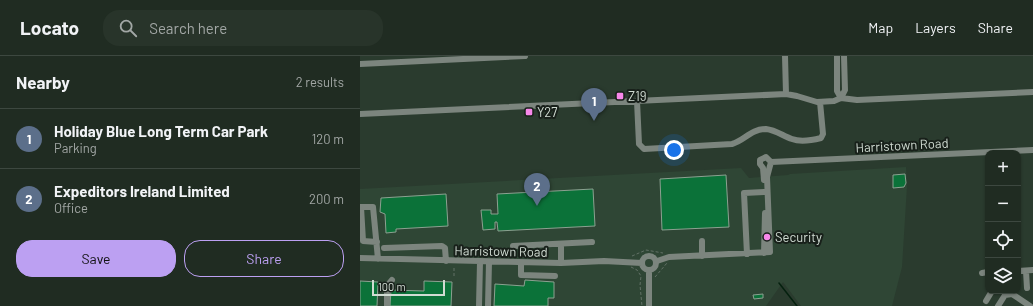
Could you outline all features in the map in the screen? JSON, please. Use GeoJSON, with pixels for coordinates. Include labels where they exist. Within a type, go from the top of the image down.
{"type":"FeatureCollection","features":[{"type":"Feature","properties":{"kind":"street"},"geometry":{"type":"LineString","coordinates":[[360,64],[525,56]]}},
{"type":"Feature","properties":{"kind":"street"},"geometry":{"type":"LineString","coordinates":[[785,56],[786,94]]}},
{"type":"Feature","properties":{"kind":"street"},"geometry":{"type":"LineString","coordinates":[[836,56],[837,91],[841,98]]}},
{"type":"Feature","properties":{"kind":"street"},"geometry":{"type":"LineString","coordinates":[[841,98],[846,90],[844,56]]}},
{"type":"Feature","properties":{"kind":"street"},"geometry":{"type":"LineString","coordinates":[[360,114],[786,94],[820,102],[834,101],[841,98],[857,100],[1033,92]]}},
{"type":"Feature","properties":{"kind":"street"},"geometry":{"type":"LineString","coordinates":[[637,101],[639,144],[644,148],[732,144],[738,142],[754,131],[765,129],[776,131],[795,140],[821,138],[823,134],[820,102]]}},
{"type":"Feature","properties":{"kind":"street","name":"Harristown Road"},"geometry":{"type":"LineString","coordinates":[[768,166],[1033,150]]}},
{"type":"Feature","properties":{"kind":"street"},"geometry":{"type":"LineString","coordinates":[[767,252],[764,192],[768,166]]}},
{"type":"Feature","properties":{"kind":"street"},"geometry":{"type":"LineString","coordinates":[[767,252],[768,166]]}},
{"type":"Feature","properties":{"kind":"street"},"geometry":{"type":"LineString","coordinates":[[747,254],[744,193],[764,192]]}},
{"type":"Feature","properties":{"kind":"street"},"geometry":{"type":"LineString","coordinates":[[377,242],[363,242],[361,207],[373,207],[377,242],[378,259]]}},
{"type":"Feature","properties":{"kind":"street"},"geometry":{"type":"LineString","coordinates":[[702,241],[702,256]]}},
{"type":"Feature","properties":{"kind":"street"},"geometry":{"type":"LineString","coordinates":[[513,246],[592,242]]}},
{"type":"Feature","properties":{"kind":"street"},"geometry":{"type":"LineString","coordinates":[[561,244],[562,263]]}},
{"type":"Feature","properties":{"kind":"street"},"geometry":{"type":"LineString","coordinates":[[384,248],[442,246],[445,248],[446,261]]}},
{"type":"Feature","properties":{"kind":"street"},"geometry":{"type":"LineString","coordinates":[[657,261],[669,258],[767,252]]}},
{"type":"Feature","properties":{"kind":"street"},"geometry":{"type":"LineString","coordinates":[[648,256],[653,257],[657,261],[655,268],[649,270],[644,268],[642,263],[648,256]]}},
{"type":"Feature","properties":{"kind":"street","name":"Harristown Road"},"geometry":{"type":"LineString","coordinates":[[360,258],[480,262],[562,263],[604,261],[642,263]]}},
{"type":"Feature","properties":{"kind":"street"},"geometry":{"type":"LineString","coordinates":[[479,306],[480,262]]}},
{"type":"Feature","properties":{"kind":"street"},"geometry":{"type":"LineString","coordinates":[[488,306],[489,262]]}},
{"type":"Feature","properties":{"kind":"street"},"geometry":{"type":"LineString","coordinates":[[521,262],[521,275],[555,276]]}},
{"type":"Feature","properties":{"kind":"street"},"geometry":{"type":"LineString","coordinates":[[649,270],[649,306]]}},
{"type":"Feature","properties":{"kind":"street"},"geometry":{"type":"LineString","coordinates":[[1021,271],[1033,270]]}},
{"type":"Feature","properties":{"kind":"street"},"geometry":{"type":"LineString","coordinates":[[1026,271],[1029,285]]}},
{"type":"Feature","properties":{"kind":"street"},"geometry":{"type":"LineString","coordinates":[[387,306],[387,286],[392,280]]}},
{"type":"Feature","properties":{"kind":"street"},"geometry":{"type":"LineString","coordinates":[[986,301],[990,294]]}},
{"type":"Feature","properties":{"kind":"street"},"geometry":{"type":"LineString","coordinates":[[998,306],[1006,295],[1012,294],[1030,306]]}},
{"type":"Feature","properties":{"kind":"path"},"geometry":{"type":"LineString","coordinates":[[632,258],[632,255],[646,250],[666,254]]}},
{"type":"Feature","properties":{"kind":"path"},"geometry":{"type":"LineString","coordinates":[[454,261],[454,276]]}},
{"type":"Feature","properties":{"kind":"path"},"geometry":{"type":"LineString","coordinates":[[654,281],[656,275],[662,267],[667,264],[667,262]]}},
{"type":"Feature","properties":{"kind":"path"},"geometry":{"type":"LineString","coordinates":[[631,266],[631,268],[635,269],[641,274],[640,285],[642,306]]}},
{"type":"Feature","properties":{"kind":"shaded area"},"geometry":{"type":"Polygon","coordinates":[[[906,167],[907,186],[902,267],[892,306],[801,306],[783,282],[766,306],[360,306],[360,189],[741,168],[749,178],[906,167]]]}},
{"type":"Feature","properties":{"kind":"building"},"geometry":{"type":"Polygon","coordinates":[[[905,174],[906,183],[904,187],[893,188],[893,175],[905,174]]]}},
{"type":"Feature","properties":{"kind":"building"},"geometry":{"type":"Polygon","coordinates":[[[726,175],[729,227],[662,230],[660,179],[726,175]]]}},
{"type":"Feature","properties":{"kind":"building"},"geometry":{"type":"Polygon","coordinates":[[[593,189],[595,226],[498,231],[497,222],[495,222],[495,229],[483,230],[481,210],[491,210],[491,214],[498,214],[497,194],[593,189]]]}},
{"type":"Feature","properties":{"kind":"building"},"geometry":{"type":"Polygon","coordinates":[[[446,194],[448,226],[396,229],[396,232],[386,233],[385,214],[380,212],[381,198],[446,194]]]}},
{"type":"Feature","properties":{"kind":"building"},"geometry":{"type":"Polygon","coordinates":[[[525,280],[554,282],[554,298],[548,298],[548,306],[494,306],[495,284],[524,286],[525,280]]]}},
{"type":"Feature","properties":{"kind":"building"},"geometry":{"type":"Polygon","coordinates":[[[360,281],[378,282],[377,306],[360,306],[360,281]]]}},
{"type":"Feature","properties":{"kind":"building"},"geometry":{"type":"Polygon","coordinates":[[[424,281],[452,282],[451,306],[390,306],[391,290],[424,291],[424,281]]]}},
{"type":"Feature","properties":{"kind":"building"},"geometry":{"type":"Polygon","coordinates":[[[763,294],[763,298],[754,299],[753,295],[763,294]]]}},
{"type":"Feature","properties":{"kind":"waterway"},"geometry":{"type":"LineString","coordinates":[[779,283],[797,306]]}},
{"type":"Feature","properties":{"kind":"place","name":"Z19"},"geometry":{"type":"Point","coordinates":[620,96]}},
{"type":"Feature","properties":{"kind":"place","name":"Y27"},"geometry":{"type":"Point","coordinates":[529,112]}},
{"type":"Feature","properties":{"kind":"place","name":"Holiday Blue Long Term Car Park"},"geometry":{"type":"Point","coordinates":[594,121]}},
{"type":"Feature","properties":{"kind":"place","name":"Expeditors Ireland Limited"},"geometry":{"type":"Point","coordinates":[537,206]}},
{"type":"Feature","properties":{"kind":"place","name":"Security"},"geometry":{"type":"Point","coordinates":[767,237]}}]}
